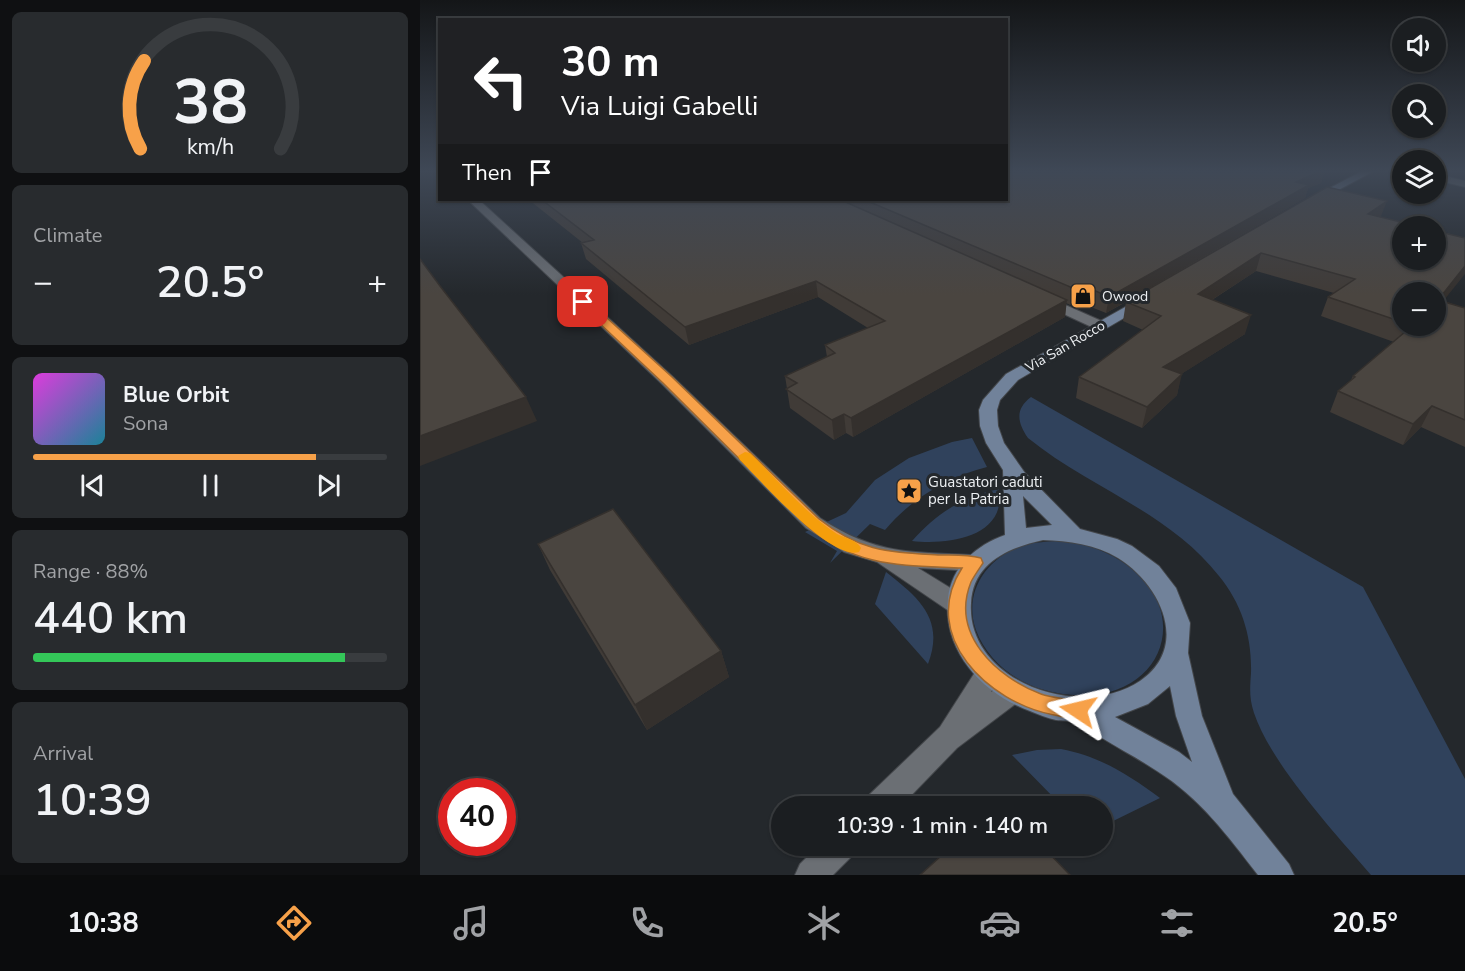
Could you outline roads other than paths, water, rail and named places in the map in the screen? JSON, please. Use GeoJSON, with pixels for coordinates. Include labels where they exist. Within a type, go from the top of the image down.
{"type":"FeatureCollection","features":[{"type":"Feature","properties":{"kind":"street"},"geometry":{"type":"LineString","coordinates":[[487,213],[668,380],[813,523],[832,538],[885,558],[975,563]]}},
{"type":"Feature","properties":{"kind":"street","name":"Via San Rocco"},"geometry":{"type":"LineString","coordinates":[[1072,533],[1012,470],[990,430],[988,418],[992,400],[1012,377],[1159,292]]}},
{"type":"Feature","properties":{"kind":"street"},"geometry":{"type":"LineString","coordinates":[[1036,296],[1101,326]]}},
{"type":"Feature","properties":{"kind":"street","name":"Via San Rocco"},"geometry":{"type":"LineString","coordinates":[[1012,470],[1016,537]]}},
{"type":"Feature","properties":{"kind":"street"},"geometry":{"type":"LineString","coordinates":[[1176,654],[1161,679],[1139,696],[1110,706],[1078,710],[1042,704],[1013,691],[988,674],[970,651],[959,627],[957,604],[963,581],[975,563],[993,548],[1016,537],[1043,532],[1072,533],[1102,541],[1130,554],[1154,574],[1171,598],[1179,626],[1176,654],[1189,716],[1222,804]]}},
{"type":"Feature","properties":{"kind":"street"},"geometry":{"type":"LineString","coordinates":[[885,558],[957,604]]}},
{"type":"Feature","properties":{"kind":"street"},"geometry":{"type":"LineString","coordinates":[[947,739],[988,674]]}},
{"type":"Feature","properties":{"kind":"street"},"geometry":{"type":"LineString","coordinates":[[890,796],[947,739],[1013,691]]}},
{"type":"Feature","properties":{"kind":"street"},"geometry":{"type":"LineString","coordinates":[[1078,710],[1169,762],[1222,804],[1278,875]]}},
{"type":"Feature","properties":{"kind":"street"},"geometry":{"type":"LineString","coordinates":[[811,875],[830,856]]}},
{"type":"Feature","properties":{"kind":"place","name":"Owood"},"geometry":{"type":"Point","coordinates":[1083,296]}},
{"type":"Feature","properties":{"kind":"place","name":"Guastatori caduti per la Patria"},"geometry":{"type":"Point","coordinates":[909,491]}}]}
